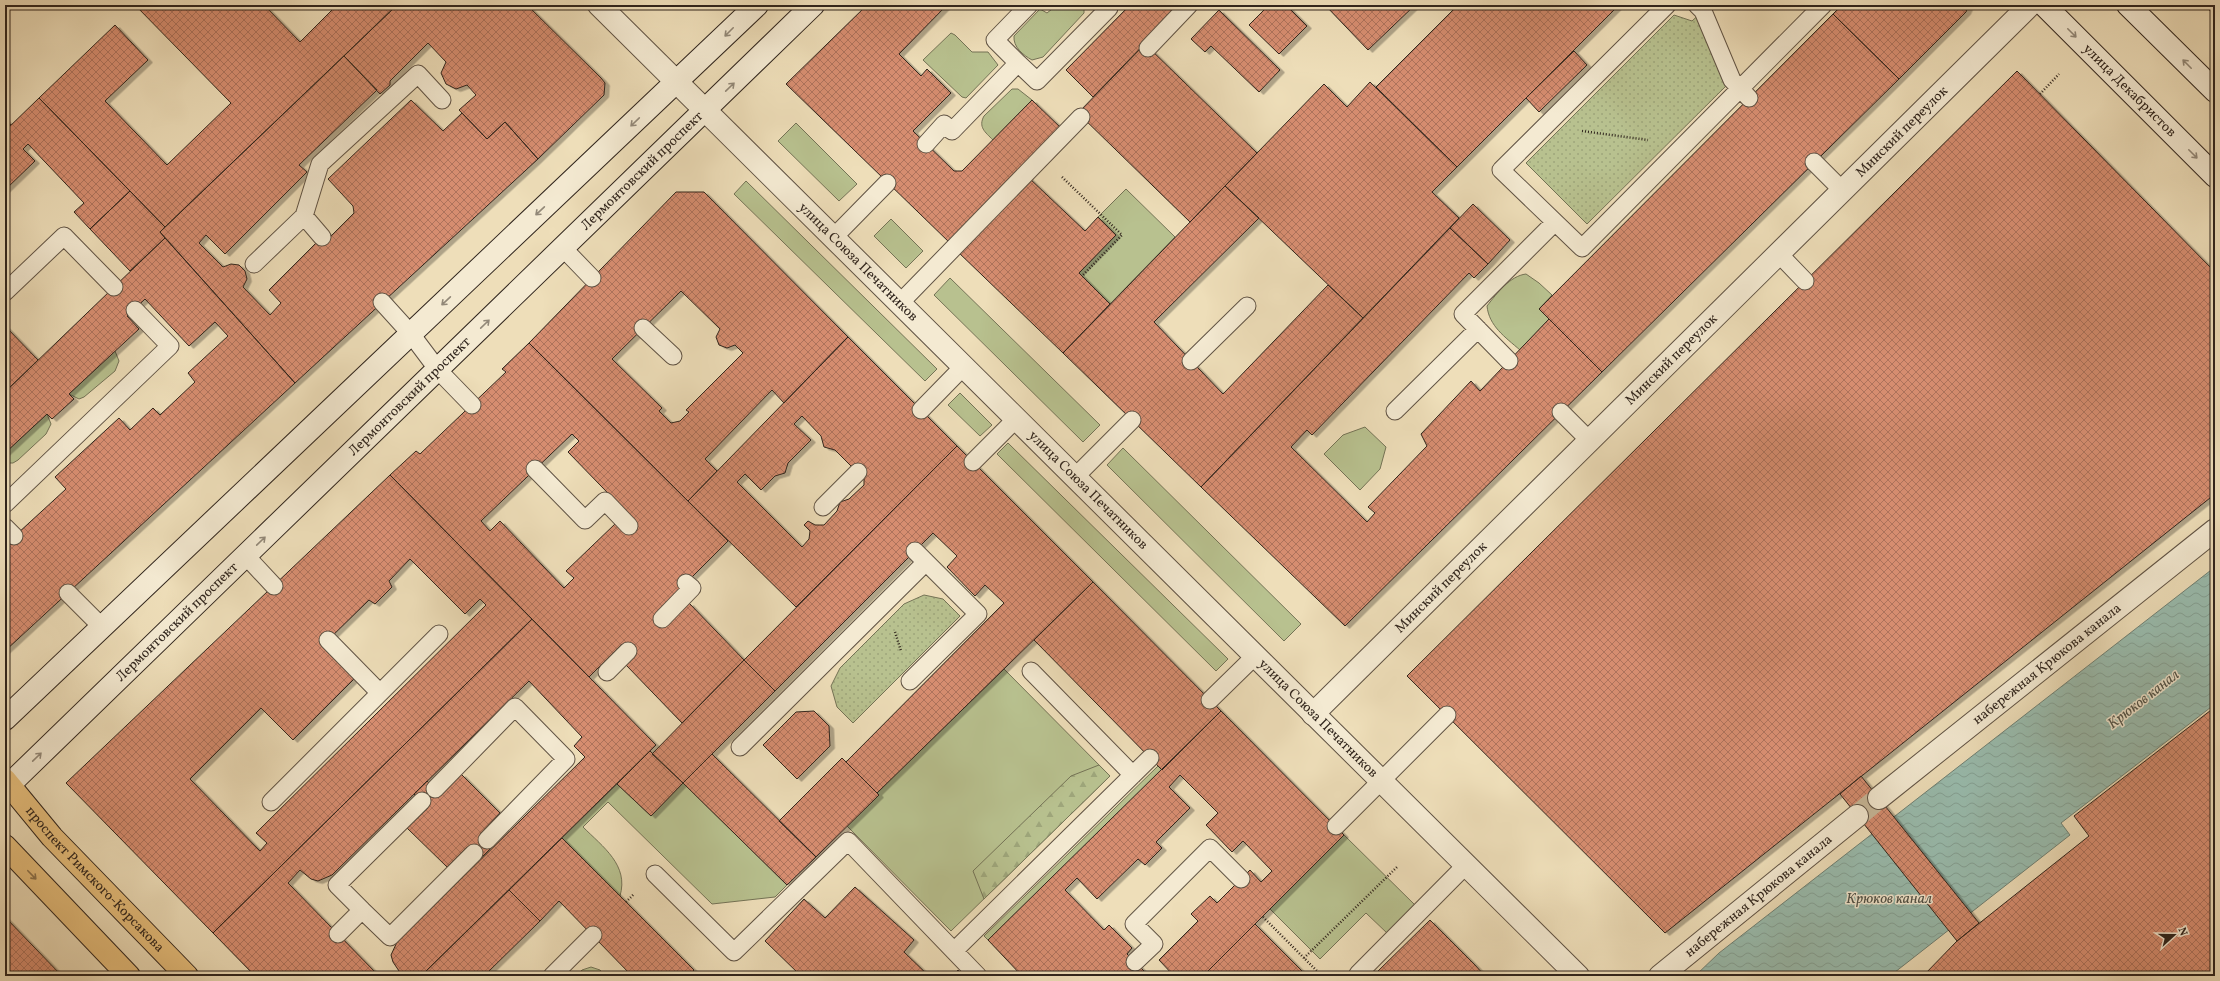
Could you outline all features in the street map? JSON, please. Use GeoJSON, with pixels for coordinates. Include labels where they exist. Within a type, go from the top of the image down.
{"type":"FeatureCollection","features":[{"type":"Feature","properties":{"kind":"main road","name":"проспект Римского-Корсакова"},"geometry":{"type":"LineString","coordinates":[[6,784],[52,837],[187,976]]}},
{"type":"Feature","properties":{"kind":"main road"},"geometry":{"type":"LineString","coordinates":[[5,846],[125,975]]}},
{"type":"Feature","properties":{"kind":"street","name":"улица Союза Печатников"},"geometry":{"type":"LineString","coordinates":[[599,5],[1578,976]]}},
{"type":"Feature","properties":{"kind":"street"},"geometry":{"type":"LineString","coordinates":[[5,719],[757,5]]}},
{"type":"Feature","properties":{"kind":"street","name":"Лермонтовский проспект"},"geometry":{"type":"LineString","coordinates":[[6,784],[246,556],[813,5]]}},
{"type":"Feature","properties":{"kind":"street","name":"Минский переулок"},"geometry":{"type":"LineString","coordinates":[[1313,714],[2030,5]]}},
{"type":"Feature","properties":{"kind":"street","name":"улица Декабристов"},"geometry":{"type":"LineString","coordinates":[[2044,5],[2215,176]]}},
{"type":"Feature","properties":{"kind":"street"},"geometry":{"type":"LineString","coordinates":[[2128,5],[2215,91]]}},
{"type":"Feature","properties":{"kind":"street","name":"набережная Крюкова канала"},"geometry":{"type":"LineString","coordinates":[[1879,798],[2215,530]]}},
{"type":"Feature","properties":{"kind":"street","name":"набережная Крюкова канала"},"geometry":{"type":"LineString","coordinates":[[1660,976],[1858,816]]}},
{"type":"Feature","properties":{"kind":"lane"},"geometry":{"type":"LineString","coordinates":[[1029,5],[995,40],[1037,81],[1108,8],[1106,5]]}},
{"type":"Feature","properties":{"kind":"lane"},"geometry":{"type":"LineString","coordinates":[[1148,48],[1189,5]]}},
{"type":"Feature","properties":{"kind":"lane"},"geometry":{"type":"LineString","coordinates":[[1667,5],[1501,170],[1582,248],[1684,146],[1745,93],[1823,5]]}},
{"type":"Feature","properties":{"kind":"lane"},"geometry":{"type":"LineString","coordinates":[[1697,5],[1703,11],[1732,80],[1745,93]]}},
{"type":"Feature","properties":{"kind":"lane"},"geometry":{"type":"LineString","coordinates":[[926,144],[944,124],[952,131],[1018,63]]}},
{"type":"Feature","properties":{"kind":"lane"},"geometry":{"type":"LineString","coordinates":[[254,264],[304,216],[320,164],[418,74],[442,100]]}},
{"type":"Feature","properties":{"kind":"lane"},"geometry":{"type":"LineString","coordinates":[[899,304],[1081,116]]}},
{"type":"Feature","properties":{"kind":"lane"},"geometry":{"type":"LineString","coordinates":[[1814,162],[1843,190]]}},
{"type":"Feature","properties":{"kind":"lane"},"geometry":{"type":"LineString","coordinates":[[833,238],[887,183]]}},
{"type":"Feature","properties":{"kind":"lane"},"geometry":{"type":"LineString","coordinates":[[304,216],[322,237]]}},
{"type":"Feature","properties":{"kind":"lane"},"geometry":{"type":"LineString","coordinates":[[1509,361],[1463,314],[1555,222]]}},
{"type":"Feature","properties":{"kind":"lane"},"geometry":{"type":"LineString","coordinates":[[5,292],[64,236],[114,287]]}},
{"type":"Feature","properties":{"kind":"lane"},"geometry":{"type":"LineString","coordinates":[[563,248],[592,278]]}},
{"type":"Feature","properties":{"kind":"lane"},"geometry":{"type":"LineString","coordinates":[[1779,254],[1805,281]]}},
{"type":"Feature","properties":{"kind":"lane"},"geometry":{"type":"LineString","coordinates":[[382,302],[411,334],[438,370],[472,405]]}},
{"type":"Feature","properties":{"kind":"lane"},"geometry":{"type":"LineString","coordinates":[[1191,361],[1247,306]]}},
{"type":"Feature","properties":{"kind":"lane"},"geometry":{"type":"LineString","coordinates":[[5,504],[170,346],[135,310]]}},
{"type":"Feature","properties":{"kind":"lane"},"geometry":{"type":"LineString","coordinates":[[644,328],[673,356]]}},
{"type":"Feature","properties":{"kind":"lane"},"geometry":{"type":"LineString","coordinates":[[1395,411],[1478,329]]}},
{"type":"Feature","properties":{"kind":"lane"},"geometry":{"type":"LineString","coordinates":[[921,410],[963,367]]}},
{"type":"Feature","properties":{"kind":"lane"},"geometry":{"type":"LineString","coordinates":[[1561,412],[1590,441]]}},
{"type":"Feature","properties":{"kind":"lane"},"geometry":{"type":"LineString","coordinates":[[973,462],[1016,418]]}},
{"type":"Feature","properties":{"kind":"lane"},"geometry":{"type":"LineString","coordinates":[[1075,477],[1132,420]]}},
{"type":"Feature","properties":{"kind":"lane"},"geometry":{"type":"LineString","coordinates":[[535,469],[585,520],[605,501],[629,526]]}},
{"type":"Feature","properties":{"kind":"lane"},"geometry":{"type":"LineString","coordinates":[[823,507],[858,472]]}},
{"type":"Feature","properties":{"kind":"lane"},"geometry":{"type":"LineString","coordinates":[[246,556],[274,586]]}},
{"type":"Feature","properties":{"kind":"lane"},"geometry":{"type":"LineString","coordinates":[[740,748],[885,602],[920,557],[978,614],[910,682]]}},
{"type":"Feature","properties":{"kind":"lane"},"geometry":{"type":"LineString","coordinates":[[662,619],[692,588],[686,583]]}},
{"type":"Feature","properties":{"kind":"lane"},"geometry":{"type":"LineString","coordinates":[[68,593],[102,627]]}},
{"type":"Feature","properties":{"kind":"lane"},"geometry":{"type":"LineString","coordinates":[[271,802],[439,634]]}},
{"type":"Feature","properties":{"kind":"lane"},"geometry":{"type":"LineString","coordinates":[[328,640],[380,693]]}},
{"type":"Feature","properties":{"kind":"lane"},"geometry":{"type":"LineString","coordinates":[[607,672],[628,651]]}},
{"type":"Feature","properties":{"kind":"lane"},"geometry":{"type":"LineString","coordinates":[[1210,700],[1255,656]]}},
{"type":"Feature","properties":{"kind":"lane"},"geometry":{"type":"LineString","coordinates":[[1031,671],[1133,775]]}},
{"type":"Feature","properties":{"kind":"lane"},"geometry":{"type":"LineString","coordinates":[[435,789],[515,707],[566,759],[487,840]]}},
{"type":"Feature","properties":{"kind":"lane"},"geometry":{"type":"LineString","coordinates":[[1336,826],[1447,715]]}},
{"type":"Feature","properties":{"kind":"lane"},"geometry":{"type":"LineString","coordinates":[[954,951],[1150,758]]}},
{"type":"Feature","properties":{"kind":"lane"},"geometry":{"type":"LineString","coordinates":[[422,801],[337,886],[390,937],[474,853]]}},
{"type":"Feature","properties":{"kind":"lane"},"geometry":{"type":"LineString","coordinates":[[655,874],[734,952],[848,841],[978,976]]}},
{"type":"Feature","properties":{"kind":"lane"},"geometry":{"type":"LineString","coordinates":[[1135,962],[1154,944],[1134,924],[1210,848],[1241,879]]}},
{"type":"Feature","properties":{"kind":"lane"},"geometry":{"type":"LineString","coordinates":[[1360,976],[1358,974],[1466,865]]}},
{"type":"Feature","properties":{"kind":"lane"},"geometry":{"type":"LineString","coordinates":[[338,934],[362,910]]}},
{"type":"Feature","properties":{"kind":"lane"},"geometry":{"type":"LineString","coordinates":[[552,976],[593,935]]}},
{"type":"Feature","properties":{"kind":"path"},"geometry":{"type":"LineString","coordinates":[[2040,94],[2059,74]]}},
{"type":"Feature","properties":{"kind":"path"},"geometry":{"type":"LineString","coordinates":[[1546,125],[1684,146]]}},
{"type":"Feature","properties":{"kind":"path"},"geometry":{"type":"LineString","coordinates":[[1042,157],[1122,235],[1082,276]]}},
{"type":"Feature","properties":{"kind":"path"},"geometry":{"type":"LineString","coordinates":[[885,602],[910,682]]}},
{"type":"Feature","properties":{"kind":"path"},"geometry":{"type":"LineString","coordinates":[[1304,958],[1397,867]]}},
{"type":"Feature","properties":{"kind":"path"},"geometry":{"type":"LineString","coordinates":[[1262,917],[1322,976]]}},
{"type":"Feature","properties":{"kind":"green space"},"geometry":{"type":"Polygon","coordinates":[[[1057,5],[1084,5],[1084,13],[1043,57],[1032,60],[1025,56],[1017,47],[1014,36],[1040,9],[1047,13],[1057,5]]]}},
{"type":"Feature","properties":{"kind":"green space"},"geometry":{"type":"Polygon","coordinates":[[[1703,11],[1732,80],[1587,224],[1526,163],[1674,15],[1692,21],[1703,11]]]}},
{"type":"Feature","properties":{"kind":"green space"},"geometry":{"type":"Polygon","coordinates":[[[951,33],[955,35],[972,52],[988,52],[998,65],[966,98],[962,97],[923,60],[951,33]]]}},
{"type":"Feature","properties":{"kind":"green space"},"geometry":{"type":"Polygon","coordinates":[[[1012,89],[1018,89],[1032,100],[993,140],[983,129],[982,120],[984,116],[1012,89]]]}},
{"type":"Feature","properties":{"kind":"green space"},"geometry":{"type":"Polygon","coordinates":[[[796,123],[857,184],[839,201],[778,141],[796,123]]]}},
{"type":"Feature","properties":{"kind":"green space"},"geometry":{"type":"Polygon","coordinates":[[[746,181],[937,369],[925,381],[734,194],[746,181]]]}},
{"type":"Feature","properties":{"kind":"green space"},"geometry":{"type":"Polygon","coordinates":[[[1126,189],[1175,237],[1110,304],[1079,273],[1116,235],[1098,217],[1126,189]]]}},
{"type":"Feature","properties":{"kind":"green space"},"geometry":{"type":"Polygon","coordinates":[[[891,219],[923,251],[906,268],[874,236],[891,219]]]}},
{"type":"Feature","properties":{"kind":"green space"},"geometry":{"type":"Polygon","coordinates":[[[1526,274],[1552,295],[1539,309],[1549,319],[1520,350],[1503,336],[1494,325],[1488,313],[1487,306],[1509,282],[1520,275],[1526,274]]]}},
{"type":"Feature","properties":{"kind":"green space"},"geometry":{"type":"Polygon","coordinates":[[[950,278],[1100,425],[1083,442],[934,295],[950,278]]]}},
{"type":"Feature","properties":{"kind":"green space"},"geometry":{"type":"Polygon","coordinates":[[[115,351],[119,361],[115,371],[84,397],[79,399],[69,394],[115,351]]]}},
{"type":"Feature","properties":{"kind":"green space"},"geometry":{"type":"Polygon","coordinates":[[[960,393],[992,425],[980,436],[948,405],[960,393]]]}},
{"type":"Feature","properties":{"kind":"green space"},"geometry":{"type":"Polygon","coordinates":[[[47,414],[51,424],[46,434],[18,460],[13,463],[5,463],[5,453],[47,414]]]}},
{"type":"Feature","properties":{"kind":"green space"},"geometry":{"type":"Polygon","coordinates":[[[1365,427],[1386,447],[1380,469],[1360,490],[1324,454],[1343,435],[1365,427]]]}},
{"type":"Feature","properties":{"kind":"green space"},"geometry":{"type":"Polygon","coordinates":[[[1008,443],[1228,659],[1216,671],[997,454],[1008,443]]]}},
{"type":"Feature","properties":{"kind":"green space"},"geometry":{"type":"Polygon","coordinates":[[[1123,448],[1301,624],[1284,641],[1107,465],[1123,448]]]}},
{"type":"Feature","properties":{"kind":"green space"},"geometry":{"type":"Polygon","coordinates":[[[924,595],[943,599],[960,616],[853,723],[837,707],[831,686],[840,668],[904,604],[924,595]]]}},
{"type":"Feature","properties":{"kind":"green space"},"geometry":{"type":"Polygon","coordinates":[[[1004,669],[1110,776],[951,931],[847,826],[879,795],[877,793],[1004,669]]]}},
{"type":"Feature","properties":{"kind":"green space"},"geometry":{"type":"Polygon","coordinates":[[[1099,765],[1110,776],[984,899],[973,871],[1071,776],[1099,765]]]}},
{"type":"Feature","properties":{"kind":"green space"},"geometry":{"type":"Polygon","coordinates":[[[1158,766],[1162,770],[988,940],[984,936],[1158,766]]]}},
{"type":"Feature","properties":{"kind":"green space"},"geometry":{"type":"Polygon","coordinates":[[[683,783],[787,885],[775,897],[712,904],[608,802],[583,827],[606,849],[618,866],[622,885],[620,896],[562,838],[617,784],[651,816],[683,783]]]}},
{"type":"Feature","properties":{"kind":"green space"},"geometry":{"type":"Polygon","coordinates":[[[1344,835],[1416,906],[1388,934],[1366,913],[1320,959],[1270,909],[1344,835]]]}},
{"type":"Feature","properties":{"kind":"green space"},"geometry":{"type":"Polygon","coordinates":[[[591,967],[600,970],[606,976],[576,976],[582,970],[591,967]]]}},
{"type":"Feature","properties":{"kind":"water","name":"Крюков канал"},"geometry":{"type":"Polygon","coordinates":[[[2215,567],[2215,704],[2061,823],[2070,835],[1890,976],[1695,976],[1719,953],[2215,567]]]}},
{"type":"Feature","properties":{"kind":"building"},"geometry":{"type":"Polygon","coordinates":[[[135,5],[264,5],[300,42],[337,5],[397,5],[165,227],[39,98],[115,25],[148,60],[105,101],[167,165],[231,103],[135,5]]]}},
{"type":"Feature","properties":{"kind":"building"},"geometry":{"type":"Polygon","coordinates":[[[397,5],[527,5],[601,78],[605,83],[604,95],[538,159],[505,122],[487,139],[459,110],[476,95],[467,85],[456,89],[446,84],[441,73],[446,62],[428,43],[390,81],[390,85],[380,94],[344,56],[397,5]]]}},
{"type":"Feature","properties":{"kind":"building"},"geometry":{"type":"Polygon","coordinates":[[[867,5],[947,5],[899,54],[921,76],[927,69],[951,93],[913,131],[954,171],[962,171],[1032,100],[1063,130],[951,244],[786,84],[867,5]]]}},
{"type":"Feature","properties":{"kind":"building"},"geometry":{"type":"Polygon","coordinates":[[[1130,5],[1182,5],[1093,97],[1066,70],[1130,5]]]}},
{"type":"Feature","properties":{"kind":"building"},"geometry":{"type":"Polygon","coordinates":[[[1269,5],[1286,5],[1307,26],[1279,54],[1249,25],[1269,5]]]}},
{"type":"Feature","properties":{"kind":"building"},"geometry":{"type":"Polygon","coordinates":[[[1325,5],[1415,5],[1368,50],[1325,5]]]}},
{"type":"Feature","properties":{"kind":"building"},"geometry":{"type":"Polygon","coordinates":[[[1458,5],[1619,5],[1457,167],[1376,87],[1458,5]]]}},
{"type":"Feature","properties":{"kind":"building"},"geometry":{"type":"Polygon","coordinates":[[[1842,5],[1969,5],[1966,12],[1899,79],[1833,14],[1842,5]]]}},
{"type":"Feature","properties":{"kind":"building"},"geometry":{"type":"Polygon","coordinates":[[[2205,5],[2215,5],[2215,15],[2206,7],[2205,5]]]}},
{"type":"Feature","properties":{"kind":"building"},"geometry":{"type":"Polygon","coordinates":[[[1219,10],[1280,70],[1259,92],[1211,46],[1205,52],[1191,39],[1219,10]]]}},
{"type":"Feature","properties":{"kind":"building"},"geometry":{"type":"Polygon","coordinates":[[[1833,14],[1899,79],[1602,372],[1539,309],[1833,14]]]}},
{"type":"Feature","properties":{"kind":"building"},"geometry":{"type":"Polygon","coordinates":[[[1145,44],[1257,153],[1190,222],[1078,113],[1145,44]]]}},
{"type":"Feature","properties":{"kind":"building"},"geometry":{"type":"Polygon","coordinates":[[[1574,51],[1587,65],[1539,112],[1526,98],[1574,51]]]}},
{"type":"Feature","properties":{"kind":"building"},"geometry":{"type":"Polygon","coordinates":[[[344,56],[377,90],[299,165],[307,172],[225,254],[206,235],[199,243],[223,267],[231,264],[239,265],[245,271],[247,279],[243,287],[270,315],[281,303],[269,290],[327,232],[331,236],[354,213],[353,206],[328,179],[411,100],[443,131],[462,113],[487,139],[505,122],[538,159],[295,383],[160,232],[344,56]]]}},
{"type":"Feature","properties":{"kind":"building"},"geometry":{"type":"Polygon","coordinates":[[[2017,71],[2215,272],[2215,494],[1665,933],[1407,676],[2017,71]]]}},
{"type":"Feature","properties":{"kind":"building"},"geometry":{"type":"Polygon","coordinates":[[[1370,82],[1457,167],[1432,192],[1459,218],[1363,318],[1225,186],[1324,84],[1347,107],[1370,82]]]}},
{"type":"Feature","properties":{"kind":"building"},"geometry":{"type":"Polygon","coordinates":[[[39,98],[130,191],[90,229],[74,212],[84,203],[28,144],[23,149],[35,161],[5,190],[5,131],[39,98]]]}},
{"type":"Feature","properties":{"kind":"building"},"geometry":{"type":"Polygon","coordinates":[[[5,119],[11,125],[5,131],[5,119]]]}},
{"type":"Feature","properties":{"kind":"building"},"geometry":{"type":"Polygon","coordinates":[[[1028,177],[1085,231],[1098,217],[1116,235],[1079,273],[1110,304],[1063,353],[957,251],[1028,177]]]}},
{"type":"Feature","properties":{"kind":"building"},"geometry":{"type":"Polygon","coordinates":[[[1225,186],[1259,218],[1154,322],[1223,394],[1328,285],[1363,318],[1201,487],[1063,353],[1225,186]]]}},
{"type":"Feature","properties":{"kind":"building"},"geometry":{"type":"Polygon","coordinates":[[[130,191],[165,227],[160,232],[165,238],[130,271],[90,229],[130,191]]]}},
{"type":"Feature","properties":{"kind":"building"},"geometry":{"type":"Polygon","coordinates":[[[676,192],[704,192],[848,337],[784,403],[772,390],[705,459],[717,471],[688,501],[529,343],[676,192]],[[681,291],[612,359],[662,408],[659,411],[671,423],[680,421],[689,412],[686,410],[743,353],[735,345],[727,348],[719,345],[716,337],[720,329],[681,291]]]}},
{"type":"Feature","properties":{"kind":"building"},"geometry":{"type":"Polygon","coordinates":[[[1473,204],[1510,240],[1488,264],[1450,228],[1473,204]]]}},
{"type":"Feature","properties":{"kind":"building"},"geometry":{"type":"Polygon","coordinates":[[[1450,228],[1488,264],[1474,278],[1469,273],[1312,435],[1307,430],[1291,447],[1367,522],[1375,513],[1368,507],[1427,446],[1421,434],[1471,381],[1480,391],[1549,319],[1602,372],[1345,626],[1201,487],[1450,228]]]}},
{"type":"Feature","properties":{"kind":"building"},"geometry":{"type":"Polygon","coordinates":[[[165,238],[295,383],[5,651],[5,545],[66,489],[55,477],[119,418],[130,430],[153,408],[160,415],[195,382],[188,373],[228,336],[215,322],[189,346],[145,299],[127,316],[139,329],[69,394],[74,399],[52,419],[47,414],[5,453],[5,392],[165,238]]]}},
{"type":"Feature","properties":{"kind":"building"},"geometry":{"type":"Polygon","coordinates":[[[5,326],[38,360],[5,392],[5,326]]]}},
{"type":"Feature","properties":{"kind":"building"},"geometry":{"type":"Polygon","coordinates":[[[848,337],[957,446],[796,607],[688,501],[848,337]],[[802,416],[794,424],[811,440],[788,463],[785,473],[775,476],[761,490],[745,474],[737,482],[802,547],[809,539],[810,531],[804,525],[808,521],[815,525],[824,525],[837,511],[840,502],[849,499],[864,485],[864,479],[835,450],[824,447],[821,436],[802,416]]]}},
{"type":"Feature","properties":{"kind":"building"},"geometry":{"type":"Polygon","coordinates":[[[529,343],[728,541],[656,613],[667,625],[689,603],[744,660],[682,723],[626,665],[634,657],[622,644],[589,677],[390,475],[416,451],[420,454],[506,372],[502,369],[529,343]],[[572,434],[481,521],[490,531],[500,521],[564,588],[574,578],[566,571],[616,523],[634,520],[568,452],[579,441],[572,434]]]}},
{"type":"Feature","properties":{"kind":"building"},"geometry":{"type":"Polygon","coordinates":[[[957,446],[1093,582],[877,793],[846,762],[1004,603],[985,585],[975,596],[947,567],[957,556],[933,533],[775,691],[744,660],[957,446]]]}},
{"type":"Feature","properties":{"kind":"building"},"geometry":{"type":"Polygon","coordinates":[[[390,475],[532,619],[213,933],[66,783],[390,475]],[[410,559],[389,581],[392,587],[375,604],[369,600],[322,646],[354,679],[293,740],[261,708],[190,779],[260,851],[267,843],[256,833],[486,605],[480,599],[465,614],[410,559]]]}},
{"type":"Feature","properties":{"kind":"building"},"geometry":{"type":"Polygon","coordinates":[[[1093,582],[1221,711],[1162,770],[1034,640],[1093,582]]]}},
{"type":"Feature","properties":{"kind":"building"},"geometry":{"type":"Polygon","coordinates":[[[532,619],[656,745],[421,976],[394,976],[399,971],[393,962],[391,955],[397,942],[585,757],[574,746],[582,737],[529,681],[332,875],[318,881],[311,879],[300,870],[288,883],[379,976],[255,976],[213,933],[532,619]]]}},
{"type":"Feature","properties":{"kind":"building"},"geometry":{"type":"Polygon","coordinates":[[[744,660],[775,691],[683,783],[652,754],[744,660]]]}},
{"type":"Feature","properties":{"kind":"building"},"geometry":{"type":"Polygon","coordinates":[[[2215,707],[2215,976],[1923,976],[1957,941],[2089,836],[2074,816],[2215,707]]]}},
{"type":"Feature","properties":{"kind":"building"},"geometry":{"type":"Polygon","coordinates":[[[814,711],[829,726],[830,746],[797,779],[763,745],[796,712],[814,711]]]}},
{"type":"Feature","properties":{"kind":"building"},"geometry":{"type":"Polygon","coordinates":[[[1221,711],[1344,835],[1203,976],[1174,976],[1159,960],[1198,921],[1191,914],[1210,896],[1217,903],[1250,870],[1261,882],[1272,871],[1243,841],[1232,852],[1206,825],[1218,813],[1180,775],[1169,787],[1190,808],[1156,842],[1162,848],[1145,865],[1138,859],[1097,899],[1077,878],[1065,890],[1104,930],[1109,925],[1132,948],[1127,954],[1149,976],[1022,976],[988,940],[1221,711]]]}},
{"type":"Feature","properties":{"kind":"building"},"geometry":{"type":"Polygon","coordinates":[[[650,751],[683,783],[651,816],[617,784],[650,751]]]}},
{"type":"Feature","properties":{"kind":"building"},"geometry":{"type":"Polygon","coordinates":[[[712,754],[816,857],[787,885],[683,783],[712,754]]]}},
{"type":"Feature","properties":{"kind":"building"},"geometry":{"type":"Polygon","coordinates":[[[842,758],[879,795],[816,857],[779,821],[842,758]]]}},
{"type":"Feature","properties":{"kind":"building"},"geometry":{"type":"Polygon","coordinates":[[[461,774],[500,813],[480,834],[493,846],[480,859],[467,847],[447,867],[407,828],[428,808],[414,794],[427,781],[441,795],[461,774]]]}},
{"type":"Feature","properties":{"kind":"building"},"geometry":{"type":"Polygon","coordinates":[[[1861,776],[1979,923],[1957,941],[1840,794],[1861,776]]]}},
{"type":"Feature","properties":{"kind":"building"},"geometry":{"type":"Polygon","coordinates":[[[562,838],[694,970],[688,976],[632,976],[559,901],[540,921],[509,890],[562,838]]]}},
{"type":"Feature","properties":{"kind":"building"},"geometry":{"type":"Polygon","coordinates":[[[855,887],[914,940],[904,952],[929,976],[801,976],[765,941],[804,899],[825,918],[855,887]]]}},
{"type":"Feature","properties":{"kind":"building"},"geometry":{"type":"Polygon","coordinates":[[[509,890],[540,921],[484,976],[421,976],[509,890]]]}},
{"type":"Feature","properties":{"kind":"building"},"geometry":{"type":"Polygon","coordinates":[[[5,917],[62,976],[5,976],[5,917]]]}},
{"type":"Feature","properties":{"kind":"building"},"geometry":{"type":"Polygon","coordinates":[[[1430,920],[1485,976],[1378,976],[1376,973],[1430,920]]]}},
{"type":"Feature","properties":{"kind":"building"},"geometry":{"type":"Polygon","coordinates":[[[1255,924],[1307,976],[1203,976],[1255,924]]]}},
{"type":"Feature","properties":{"kind":"building"},"geometry":{"type":"Polygon","coordinates":[[[958,970],[963,976],[952,976],[958,970]]]}},
{"type":"Feature","properties":{"kind":"tunnel"},"geometry":{"type":"LineString","coordinates":[[1857,816],[1879,798]]}}]}
